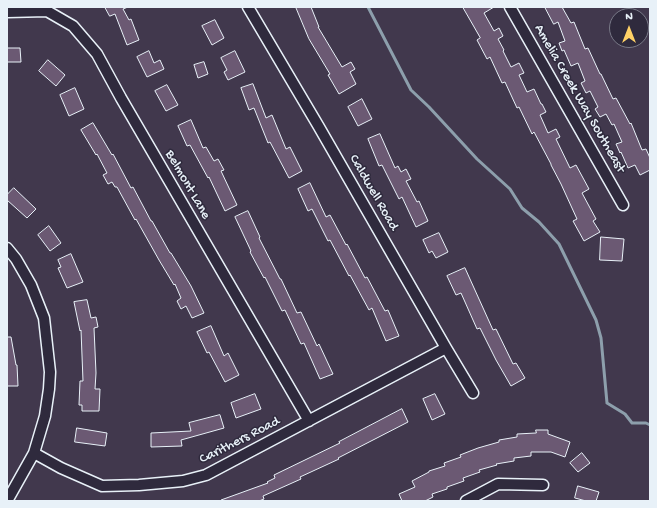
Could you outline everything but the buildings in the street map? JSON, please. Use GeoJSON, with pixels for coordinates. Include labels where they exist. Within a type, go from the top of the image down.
{"type":"FeatureCollection","features":[{"type":"Feature","properties":{"kind":"street","name":"Caldwell Road"},"geometry":{"type":"LineString","coordinates":[[248,7],[473,393]]}},
{"type":"Feature","properties":{"kind":"street","name":"Amelia Creek Way Southeast"},"geometry":{"type":"LineString","coordinates":[[510,7],[623,205]]}},
{"type":"Feature","properties":{"kind":"street","name":"Belmont Lane"},"geometry":{"type":"LineString","coordinates":[[7,12],[48,9],[73,26],[97,54],[121,98],[309,421]]}},
{"type":"Feature","properties":{"kind":"street"},"geometry":{"type":"LineString","coordinates":[[7,248],[16,259],[31,285],[44,318],[50,372],[45,416],[34,453],[7,501]]}},
{"type":"Feature","properties":{"kind":"street","name":"Carithers Road"},"geometry":{"type":"LineString","coordinates":[[34,453],[61,468],[102,486],[139,486],[183,481],[206,475],[446,348]]}},
{"type":"Feature","properties":{"kind":"street"},"geometry":{"type":"LineString","coordinates":[[466,501],[498,484],[543,485]]}},
{"type":"Feature","properties":{"kind":"waterway"},"geometry":{"type":"LineString","coordinates":[[368,7],[411,90],[429,107],[477,159],[510,189],[522,208],[539,222],[559,244],[596,320],[601,338],[607,403],[625,414],[632,423],[646,423],[650,425]]}}]}
